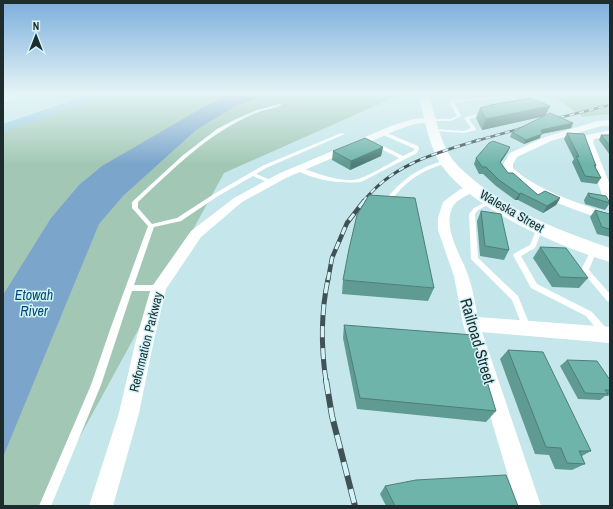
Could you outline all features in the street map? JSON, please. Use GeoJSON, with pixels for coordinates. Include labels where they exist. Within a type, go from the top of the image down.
{"type":"FeatureCollection","features":[{"type":"Feature","properties":{"kind":"main road"},"geometry":{"type":"LineString","coordinates":[[3,128],[39,117]]}},
{"type":"Feature","properties":{"kind":"main road","name":"Waleska Street"},"geometry":{"type":"LineString","coordinates":[[430,117],[441,151],[447,162],[473,187],[491,201],[540,228],[610,256]]}},
{"type":"Feature","properties":{"kind":"street","name":"Reformation Parkway"},"geometry":{"type":"LineString","coordinates":[[101,506],[129,413],[145,340],[159,288],[196,234],[238,200],[270,182],[366,140],[413,122],[421,117]]}},
{"type":"Feature","properties":{"kind":"street"},"geometry":{"type":"LineString","coordinates":[[610,124],[600,123],[548,139],[513,155],[508,164],[508,169],[516,177],[529,185],[585,210],[610,217]]}},
{"type":"Feature","properties":{"kind":"street"},"geometry":{"type":"LineString","coordinates":[[610,133],[590,137],[588,142],[610,200]]}},
{"type":"Feature","properties":{"kind":"street","name":"Railroad Street"},"geometry":{"type":"LineString","coordinates":[[473,187],[452,200],[445,210],[444,230],[461,276],[471,324],[529,506]]}},
{"type":"Feature","properties":{"kind":"street"},"geometry":{"type":"LineString","coordinates":[[471,324],[608,335]]}},
{"type":"Feature","properties":{"kind":"lane"},"geometry":{"type":"LineString","coordinates":[[152,226],[135,208],[135,202],[190,152],[223,127],[243,117]]}},
{"type":"Feature","properties":{"kind":"lane"},"geometry":{"type":"LineString","coordinates":[[437,117],[464,132],[474,129],[466,118]]}},
{"type":"Feature","properties":{"kind":"lane"},"geometry":{"type":"LineString","coordinates":[[442,117],[451,120],[457,117]]}},
{"type":"Feature","properties":{"kind":"lane"},"geometry":{"type":"LineString","coordinates":[[461,117],[466,118],[471,117]]}},
{"type":"Feature","properties":{"kind":"lane"},"geometry":{"type":"LineString","coordinates":[[298,169],[316,176],[338,180],[361,180],[415,152],[417,149],[416,147],[383,133]]}},
{"type":"Feature","properties":{"kind":"lane"},"geometry":{"type":"LineString","coordinates":[[152,226],[179,220],[216,194],[264,167],[343,134]]}},
{"type":"Feature","properties":{"kind":"lane"},"geometry":{"type":"LineString","coordinates":[[366,140],[403,158]]}},
{"type":"Feature","properties":{"kind":"lane"},"geometry":{"type":"LineString","coordinates":[[387,202],[397,188],[412,176],[429,166],[447,162]]}},
{"type":"Feature","properties":{"kind":"lane"},"geometry":{"type":"LineString","coordinates":[[253,174],[270,182]]}},
{"type":"Feature","properties":{"kind":"lane"},"geometry":{"type":"LineString","coordinates":[[491,201],[476,209],[472,214],[475,259],[515,298],[527,328]]}},
{"type":"Feature","properties":{"kind":"lane"},"geometry":{"type":"LineString","coordinates":[[45,506],[96,385],[152,226]]}},
{"type":"Feature","properties":{"kind":"lane"},"geometry":{"type":"LineString","coordinates":[[540,228],[533,246],[517,255],[534,286],[589,314],[608,335]]}},
{"type":"Feature","properties":{"kind":"lane"},"geometry":{"type":"LineString","coordinates":[[594,250],[585,270],[610,299]]}},
{"type":"Feature","properties":{"kind":"lane"},"geometry":{"type":"LineString","coordinates":[[129,288],[159,288]]}},
{"type":"Feature","properties":{"kind":"green space"},"geometry":{"type":"Polygon","coordinates":[[[37,117],[351,117],[224,173],[42,506],[3,506],[3,129],[37,117]]]}},
{"type":"Feature","properties":{"kind":"water","name":"Etowah River"},"geometry":{"type":"Polygon","coordinates":[[[187,117],[218,117],[196,130],[123,196],[99,224],[3,457],[3,295],[51,218],[79,185],[102,166],[187,117]]]}},
{"type":"Feature","properties":{"kind":"building"},"geometry":{"type":"Polygon","coordinates":[[[485,117],[497,117],[486,119],[485,117]]]}},
{"type":"Feature","properties":{"kind":"building"},"geometry":{"type":"Polygon","coordinates":[[[542,117],[559,117],[573,123],[541,130],[542,134],[526,140],[512,132],[542,117]]]}},
{"type":"Feature","properties":{"kind":"building"},"geometry":{"type":"Polygon","coordinates":[[[567,133],[584,134],[596,166],[594,165],[601,178],[585,176],[576,156],[579,157],[567,133]]]}},
{"type":"Feature","properties":{"kind":"building"},"geometry":{"type":"Polygon","coordinates":[[[601,135],[610,135],[610,146],[601,135]]]}},
{"type":"Feature","properties":{"kind":"building"},"geometry":{"type":"Polygon","coordinates":[[[365,138],[383,147],[351,161],[333,151],[365,138]]]}},
{"type":"Feature","properties":{"kind":"building"},"geometry":{"type":"Polygon","coordinates":[[[493,141],[510,147],[500,162],[508,173],[513,173],[538,195],[545,191],[560,198],[547,206],[521,193],[519,194],[499,180],[486,167],[482,167],[476,158],[489,143],[493,141]]]}},
{"type":"Feature","properties":{"kind":"building"},"geometry":{"type":"Polygon","coordinates":[[[588,193],[606,196],[610,203],[590,197],[588,193]]]}},
{"type":"Feature","properties":{"kind":"building"},"geometry":{"type":"Polygon","coordinates":[[[369,195],[415,198],[434,288],[343,280],[357,215],[369,195]]]}},
{"type":"Feature","properties":{"kind":"building"},"geometry":{"type":"Polygon","coordinates":[[[595,210],[610,214],[610,229],[602,227],[595,210]]]}},
{"type":"Feature","properties":{"kind":"building"},"geometry":{"type":"Polygon","coordinates":[[[481,211],[501,214],[509,250],[485,246],[481,211]]]}},
{"type":"Feature","properties":{"kind":"building"},"geometry":{"type":"Polygon","coordinates":[[[540,247],[566,248],[588,278],[560,277],[540,247]]]}},
{"type":"Feature","properties":{"kind":"building"},"geometry":{"type":"Polygon","coordinates":[[[344,325],[473,335],[496,411],[360,398],[344,325]]]}},
{"type":"Feature","properties":{"kind":"building"},"geometry":{"type":"Polygon","coordinates":[[[508,350],[543,352],[591,451],[579,451],[585,464],[567,463],[561,448],[546,447],[508,350]]]}},
{"type":"Feature","properties":{"kind":"building"},"geometry":{"type":"Polygon","coordinates":[[[567,360],[597,361],[610,380],[610,390],[605,390],[608,394],[585,393],[567,360]]]}},
{"type":"Feature","properties":{"kind":"building"},"geometry":{"type":"Polygon","coordinates":[[[506,475],[518,506],[395,506],[385,486],[416,480],[506,475]]]}},
{"type":"Feature","properties":{"kind":"railway"},"geometry":{"type":"LineString","coordinates":[[550,120],[563,117]]}},
{"type":"Feature","properties":{"kind":"railway"},"geometry":{"type":"LineString","coordinates":[[476,141],[529,126]]}},
{"type":"Feature","properties":{"kind":"railway"},"geometry":{"type":"LineString","coordinates":[[363,202],[387,178],[401,169],[431,155],[479,140]]}},
{"type":"Feature","properties":{"kind":"railway"},"geometry":{"type":"LineString","coordinates":[[328,280],[332,258],[347,223],[364,201]]}},
{"type":"Feature","properties":{"kind":"railway"},"geometry":{"type":"LineString","coordinates":[[326,381],[322,330],[328,279]]}},
{"type":"Feature","properties":{"kind":"railway"},"geometry":{"type":"LineString","coordinates":[[326,380],[332,416],[355,506]]}}]}
